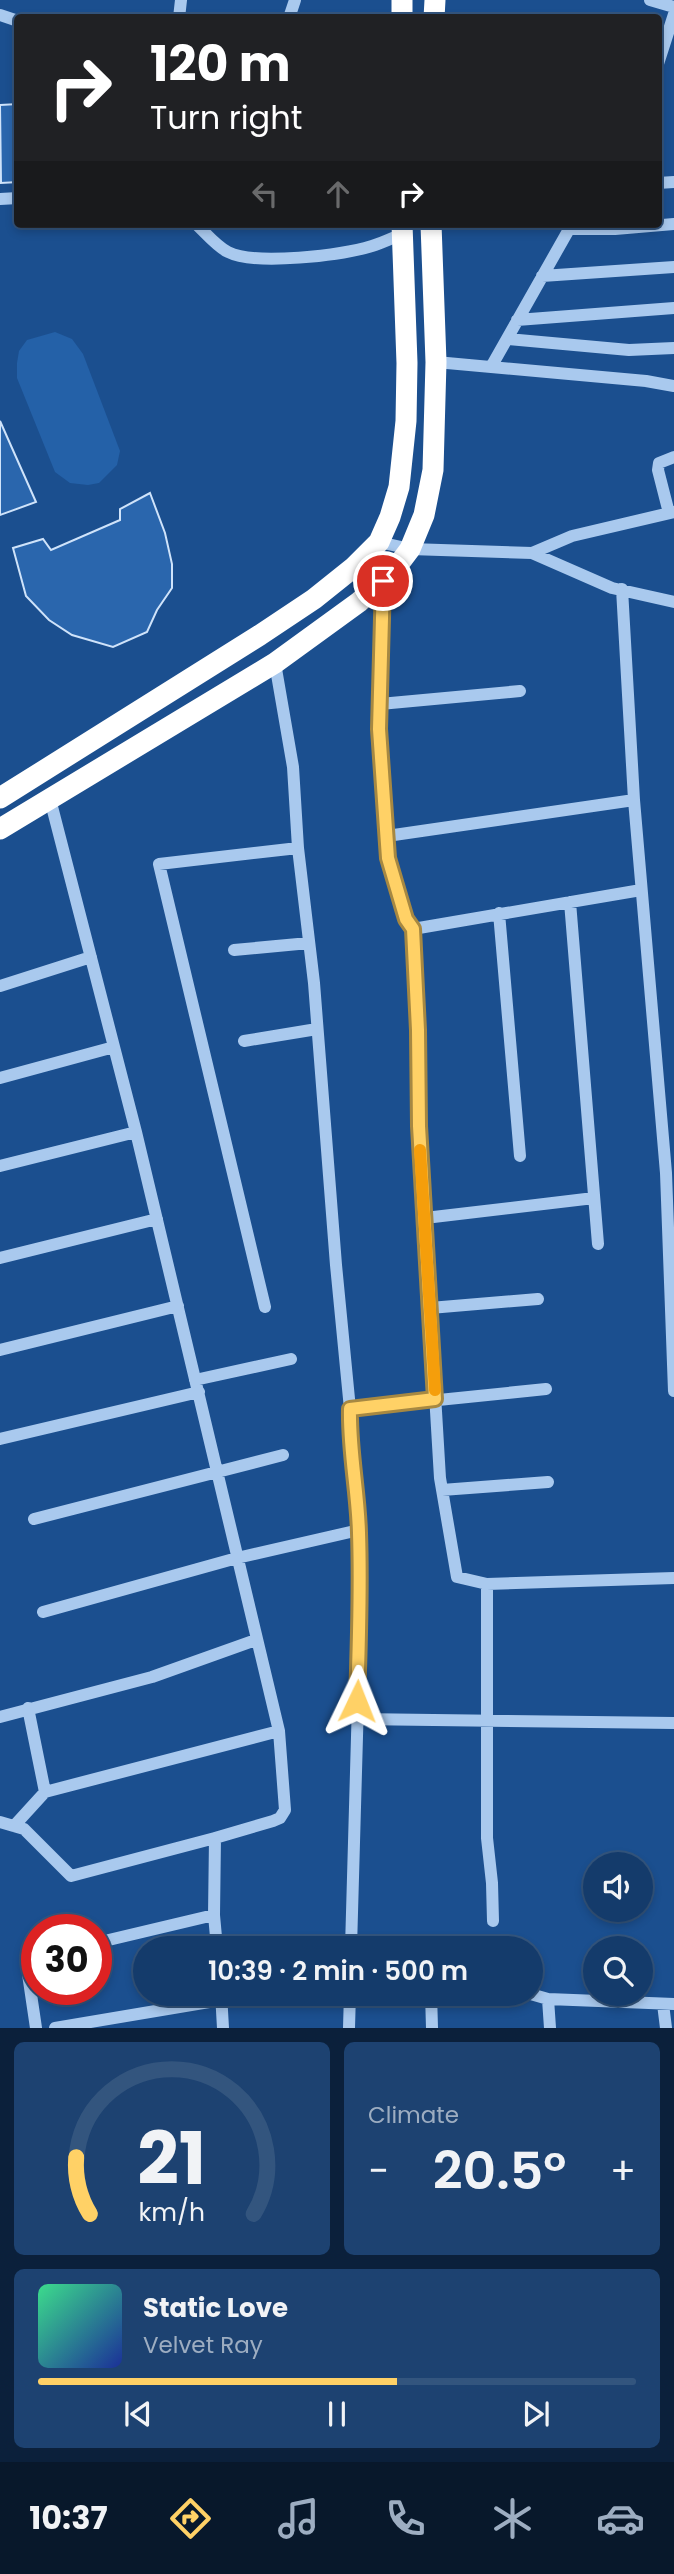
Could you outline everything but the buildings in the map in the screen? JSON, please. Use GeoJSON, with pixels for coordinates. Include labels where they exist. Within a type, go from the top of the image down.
{"type":"FeatureCollection","features":[{"type":"Feature","properties":{"kind":"highway"},"geometry":{"type":"LineString","coordinates":[[0,830],[275,663],[359,602],[383,581],[410,549],[424,515],[433,470],[436,362],[431,228]]}},
{"type":"Feature","properties":{"kind":"highway"},"geometry":{"type":"LineString","coordinates":[[0,798],[260,635],[344,575],[379,542],[399,487],[406,421],[407,363],[402,229]]}},
{"type":"Feature","properties":{"kind":"street"},"geometry":{"type":"LineString","coordinates":[[650,0],[674,7]]}},
{"type":"Feature","properties":{"kind":"street"},"geometry":{"type":"LineString","coordinates":[[662,54],[672,29],[674,15]]}},
{"type":"Feature","properties":{"kind":"street"},"geometry":{"type":"LineString","coordinates":[[201,228],[228,252],[240,256],[264,257],[311,257],[345,252],[371,246],[402,229]]}},
{"type":"Feature","properties":{"kind":"street"},"geometry":{"type":"LineString","coordinates":[[491,367],[569,228]]}},
{"type":"Feature","properties":{"kind":"street"},"geometry":{"type":"LineString","coordinates":[[592,228],[627,228]]}},
{"type":"Feature","properties":{"kind":"street"},"geometry":{"type":"LineString","coordinates":[[542,276],[674,267]]}},
{"type":"Feature","properties":{"kind":"street"},"geometry":{"type":"LineString","coordinates":[[517,320],[674,308]]}},
{"type":"Feature","properties":{"kind":"street"},"geometry":{"type":"LineString","coordinates":[[507,339],[629,350],[674,348]]}},
{"type":"Feature","properties":{"kind":"street"},"geometry":{"type":"LineString","coordinates":[[436,362],[646,381],[674,386]]}},
{"type":"Feature","properties":{"kind":"street"},"geometry":{"type":"LineString","coordinates":[[532,553],[572,536],[671,513],[658,470],[659,463],[674,457]]}},
{"type":"Feature","properties":{"kind":"street"},"geometry":{"type":"LineString","coordinates":[[379,542],[410,549],[532,553],[612,588],[674,602]]}},
{"type":"Feature","properties":{"kind":"street"},"geometry":{"type":"LineString","coordinates":[[383,581],[379,729],[388,858],[406,919],[413,929],[419,1126],[435,1399],[442,1490],[457,1577],[487,1584],[674,1578]]}},
{"type":"Feature","properties":{"kind":"street"},"geometry":{"type":"LineString","coordinates":[[622,589],[634,800],[666,1173],[674,1391]]}},
{"type":"Feature","properties":{"kind":"street"},"geometry":{"type":"LineString","coordinates":[[275,663],[293,767],[359,1530],[360,1631],[351,1936]]}},
{"type":"Feature","properties":{"kind":"street"},"geometry":{"type":"LineString","coordinates":[[380,704],[520,691]]}},
{"type":"Feature","properties":{"kind":"street"},"geometry":{"type":"LineString","coordinates":[[0,1822],[24,1829],[71,1876],[273,1821],[280,1818],[285,1810],[279,1731],[136,1132],[50,799]]}},
{"type":"Feature","properties":{"kind":"street"},"geometry":{"type":"LineString","coordinates":[[387,836],[634,800]]}},
{"type":"Feature","properties":{"kind":"street"},"geometry":{"type":"LineString","coordinates":[[265,1307],[159,864],[298,848]]}},
{"type":"Feature","properties":{"kind":"street"},"geometry":{"type":"LineString","coordinates":[[413,929],[641,890]]}},
{"type":"Feature","properties":{"kind":"street"},"geometry":{"type":"LineString","coordinates":[[569,902],[598,1244]]}},
{"type":"Feature","properties":{"kind":"street"},"geometry":{"type":"LineString","coordinates":[[499,913],[520,1156]]}},
{"type":"Feature","properties":{"kind":"street"},"geometry":{"type":"LineString","coordinates":[[234,950],[309,943]]}},
{"type":"Feature","properties":{"kind":"street"},"geometry":{"type":"LineString","coordinates":[[0,986],[91,957]]}},
{"type":"Feature","properties":{"kind":"street"},"geometry":{"type":"LineString","coordinates":[[244,1041],[317,1030]]}},
{"type":"Feature","properties":{"kind":"street"},"geometry":{"type":"LineString","coordinates":[[0,1078],[114,1047]]}},
{"type":"Feature","properties":{"kind":"street"},"geometry":{"type":"LineString","coordinates":[[0,1166],[136,1132]]}},
{"type":"Feature","properties":{"kind":"street"},"geometry":{"type":"LineString","coordinates":[[425,1218],[594,1198]]}},
{"type":"Feature","properties":{"kind":"street"},"geometry":{"type":"LineString","coordinates":[[0,1258],[157,1219]]}},
{"type":"Feature","properties":{"kind":"street"},"geometry":{"type":"LineString","coordinates":[[430,1308],[538,1299]]}},
{"type":"Feature","properties":{"kind":"street"},"geometry":{"type":"LineString","coordinates":[[0,1350],[178,1306]]}},
{"type":"Feature","properties":{"kind":"street"},"geometry":{"type":"LineString","coordinates":[[0,1438],[291,1360]]}},
{"type":"Feature","properties":{"kind":"street"},"geometry":{"type":"LineString","coordinates":[[350,1409],[546,1389]]}},
{"type":"Feature","properties":{"kind":"street"},"geometry":{"type":"LineString","coordinates":[[34,1519],[283,1455]]}},
{"type":"Feature","properties":{"kind":"street"},"geometry":{"type":"LineString","coordinates":[[442,1490],[548,1482]]}},
{"type":"Feature","properties":{"kind":"street"},"geometry":{"type":"LineString","coordinates":[[43,1612],[237,1558],[359,1530]]}},
{"type":"Feature","properties":{"kind":"street"},"geometry":{"type":"LineString","coordinates":[[487,1584],[487,1838],[493,1921]]}},
{"type":"Feature","properties":{"kind":"street"},"geometry":{"type":"LineString","coordinates":[[0,1717],[152,1677],[256,1640]]}},
{"type":"Feature","properties":{"kind":"street"},"geometry":{"type":"LineString","coordinates":[[28,1708],[45,1793]]}},
{"type":"Feature","properties":{"kind":"street"},"geometry":{"type":"LineString","coordinates":[[357,1719],[674,1723]]}},
{"type":"Feature","properties":{"kind":"street"},"geometry":{"type":"LineString","coordinates":[[14,1826],[45,1793],[279,1731]]}},
{"type":"Feature","properties":{"kind":"street"},"geometry":{"type":"LineString","coordinates":[[215,1838],[216,1936]]}},
{"type":"Feature","properties":{"kind":"street"},"geometry":{"type":"LineString","coordinates":[[112,1939],[214,1915]]}},
{"type":"Feature","properties":{"kind":"street"},"geometry":{"type":"LineString","coordinates":[[543,1998],[669,2004],[666,2028]]}},
{"type":"Feature","properties":{"kind":"street"},"geometry":{"type":"LineString","coordinates":[[548,1999],[550,2028]]}},
{"type":"Feature","properties":{"kind":"street"},"geometry":{"type":"LineString","coordinates":[[32,2005],[36,2028]]}},
{"type":"Feature","properties":{"kind":"street"},"geometry":{"type":"LineString","coordinates":[[55,2028],[181,2006]]}},
{"type":"Feature","properties":{"kind":"street"},"geometry":{"type":"LineString","coordinates":[[222,2006],[223,2028]]}},
{"type":"Feature","properties":{"kind":"street"},"geometry":{"type":"LineString","coordinates":[[349,2028],[350,2006]]}},
{"type":"Feature","properties":{"kind":"street"},"geometry":{"type":"LineString","coordinates":[[432,2006],[432,2028]]}},
{"type":"Feature","properties":{"kind":"street"},"geometry":{"type":"LineString","coordinates":[[150,2013],[151,2028]]}},
{"type":"Feature","properties":{"kind":"shaded area"},"geometry":{"type":"Polygon","coordinates":[[[55,332],[72,339],[83,354],[120,451],[117,465],[99,483],[70,483],[55,472],[17,378],[19,351],[27,340],[55,332]]]}},
{"type":"Feature","properties":{"kind":"slow traffic"},"geometry":{"type":"LineString","coordinates":[[420,1150],[435,1390]]}},
{"type":"Feature","properties":{"kind":"route"},"geometry":{"type":"LineString","coordinates":[[357,1701],[360,1631],[359,1530],[349,1437],[350,1409],[435,1399],[419,1126],[413,929],[406,919],[388,858],[379,729],[383,581]]}}]}
